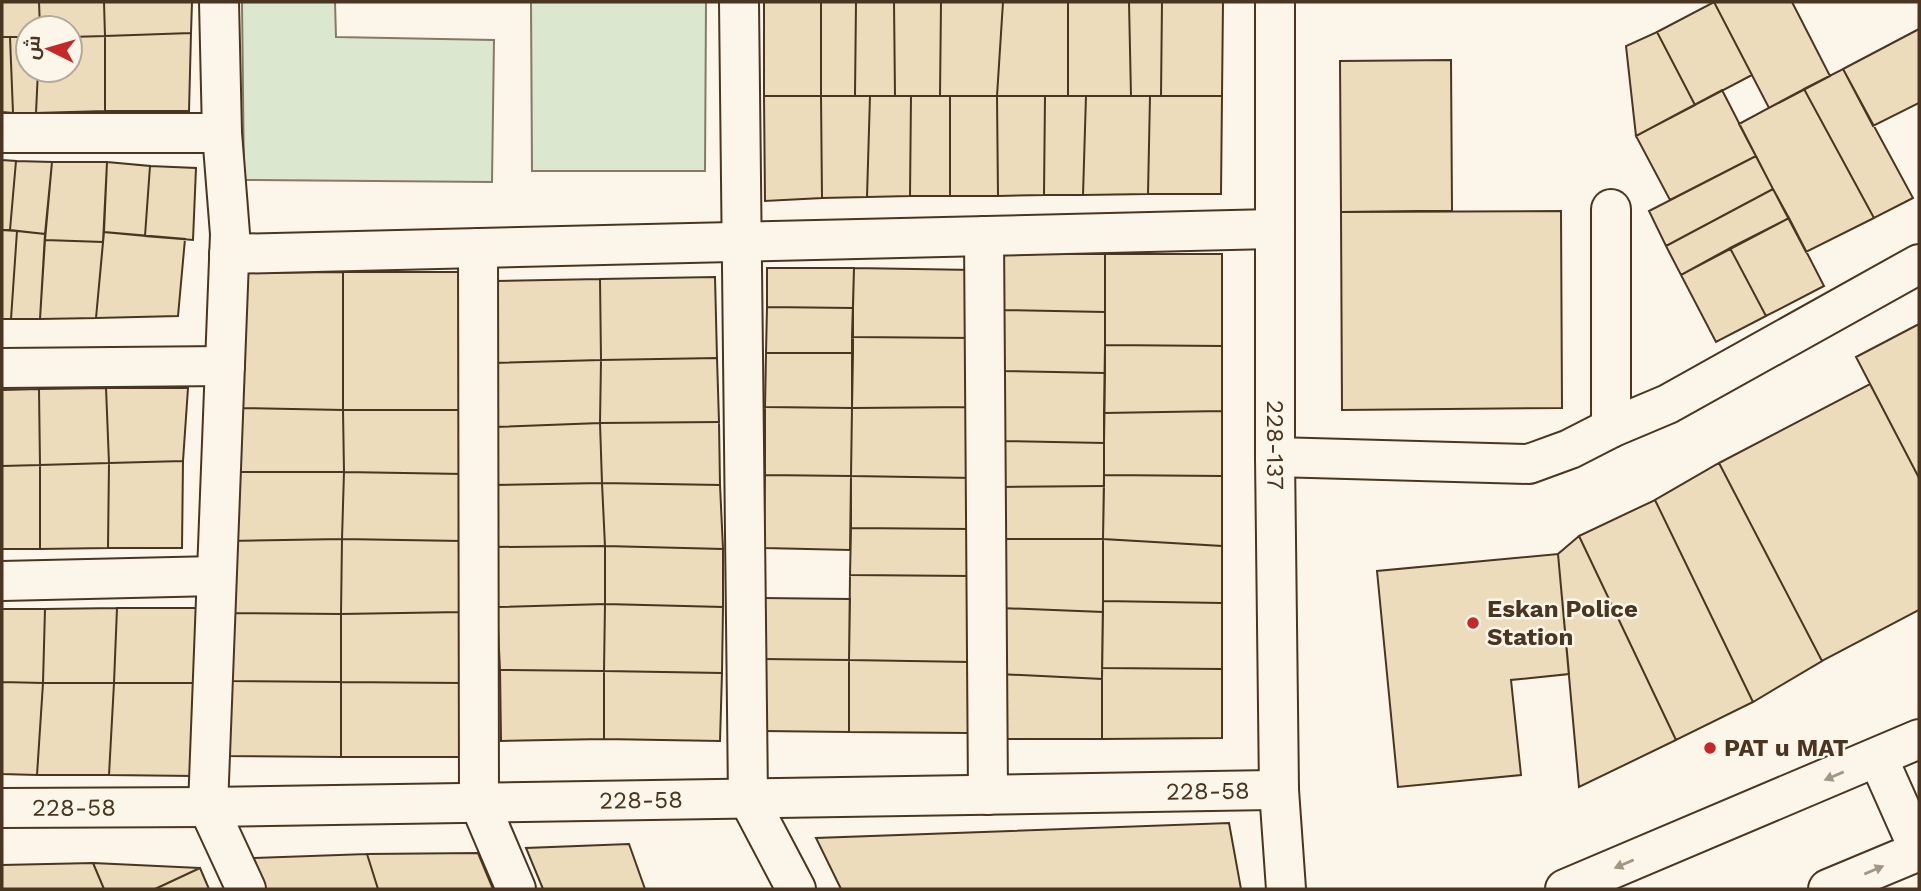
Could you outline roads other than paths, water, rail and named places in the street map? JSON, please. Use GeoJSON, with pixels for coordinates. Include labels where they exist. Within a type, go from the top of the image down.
{"type":"FeatureCollection","features":[{"type":"Feature","properties":{"kind":"street"},"geometry":{"type":"LineString","coordinates":[[219,2],[222,133],[230,234],[208,807],[246,889]]}},
{"type":"Feature","properties":{"kind":"street"},"geometry":{"type":"LineString","coordinates":[[739,2],[748,798],[796,889]]}},
{"type":"Feature","properties":{"kind":"street","name":"228-137"},"geometry":{"type":"LineString","coordinates":[[1275,2],[1275,457],[1279,790],[1286,889]]}},
{"type":"Feature","properties":{"kind":"street"},"geometry":{"type":"LineString","coordinates":[[2,133],[222,133]]}},
{"type":"Feature","properties":{"kind":"street"},"geometry":{"type":"LineString","coordinates":[[1611,209],[1611,428]]}},
{"type":"Feature","properties":{"kind":"street"},"geometry":{"type":"LineString","coordinates":[[229,254],[1275,229]]}},
{"type":"Feature","properties":{"kind":"street"},"geometry":{"type":"LineString","coordinates":[[984,236],[988,795]]}},
{"type":"Feature","properties":{"kind":"street"},"geometry":{"type":"LineString","coordinates":[[478,248],[480,802],[516,889]]}},
{"type":"Feature","properties":{"kind":"street"},"geometry":{"type":"LineString","coordinates":[[1275,457],[1529,464],[1570,449],[1668,404],[1919,264]]}},
{"type":"Feature","properties":{"kind":"street"},"geometry":{"type":"LineString","coordinates":[[2,368],[225,366]]}},
{"type":"Feature","properties":{"kind":"street"},"geometry":{"type":"LineString","coordinates":[[2,581],[216,576]]}},
{"type":"Feature","properties":{"kind":"street"},"geometry":{"type":"LineString","coordinates":[[1565,889],[1919,739]]}},
{"type":"Feature","properties":{"kind":"street"},"geometry":{"type":"LineString","coordinates":[[1828,889],[1919,850],[1878,758]]}},
{"type":"Feature","properties":{"kind":"street","name":"228-58"},"geometry":{"type":"LineString","coordinates":[[2,808],[1279,790]]}},
{"type":"Feature","properties":{"kind":"place","name":"Eskan Police Station"},"geometry":{"type":"Point","coordinates":[1473,623]}},
{"type":"Feature","properties":{"kind":"place","name":"PAT u MAT"},"geometry":{"type":"Point","coordinates":[1710,748]}}]}
